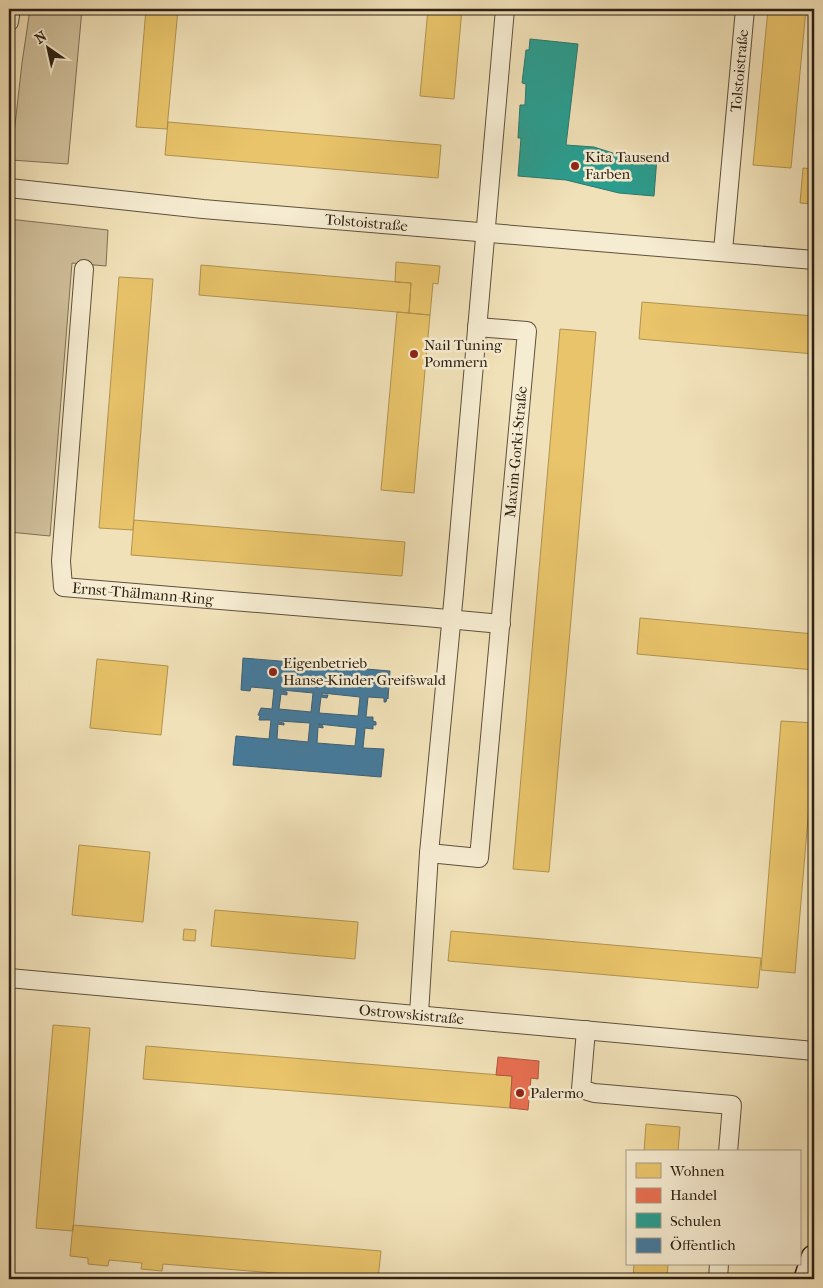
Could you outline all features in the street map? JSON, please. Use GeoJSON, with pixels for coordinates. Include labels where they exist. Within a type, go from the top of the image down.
{"type":"FeatureCollection","features":[{"type":"Feature","properties":{"kind":"main road"},"geometry":{"type":"LineString","coordinates":[[807,1279],[814,1258]]}},
{"type":"Feature","properties":{"kind":"street"},"geometry":{"type":"LineString","coordinates":[[9,22],[11,9]]}},
{"type":"Feature","properties":{"kind":"street"},"geometry":{"type":"LineString","coordinates":[[419,1014],[428,854],[452,619],[505,9]]}},
{"type":"Feature","properties":{"kind":"street","name":"Tolstoistraße"},"geometry":{"type":"LineString","coordinates":[[723,251],[745,9]]}},
{"type":"Feature","properties":{"kind":"street","name":"Tolstoistraße"},"geometry":{"type":"LineString","coordinates":[[9,188],[203,208],[814,260]]}},
{"type":"Feature","properties":{"kind":"street","name":"Ernst-Thälmann-Ring"},"geometry":{"type":"LineString","coordinates":[[84,269],[61,561],[63,587],[452,619]]}},
{"type":"Feature","properties":{"kind":"street","name":"Maxim-Gorki-Straße"},"geometry":{"type":"LineString","coordinates":[[428,854],[480,858],[527,331],[477,327]]}},
{"type":"Feature","properties":{"kind":"street"},"geometry":{"type":"LineString","coordinates":[[452,619],[500,624]]}},
{"type":"Feature","properties":{"kind":"street","name":"Ostrowskistraße"},"geometry":{"type":"LineString","coordinates":[[9,978],[814,1050]]}},
{"type":"Feature","properties":{"kind":"street"},"geometry":{"type":"LineString","coordinates":[[586,1030],[580,1089],[594,1093],[732,1105],[728,1150]]}},
{"type":"Feature","properties":{"kind":"street"},"geometry":{"type":"LineString","coordinates":[[718,1279],[719,1266]]}},
{"type":"Feature","properties":{"kind":"shaded area"},"geometry":{"type":"Polygon","coordinates":[[[30,9],[82,9],[68,164],[11,160],[30,9]]]}},
{"type":"Feature","properties":{"kind":"shaded area"},"geometry":{"type":"Polygon","coordinates":[[[9,219],[108,230],[106,266],[72,263],[50,536],[9,532],[9,219]]]}},
{"type":"Feature","properties":{"kind":"building: Wohnen"},"geometry":{"type":"Polygon","coordinates":[[[146,9],[178,9],[167,129],[136,127],[146,9]]]}},
{"type":"Feature","properties":{"kind":"building: Wohnen"},"geometry":{"type":"Polygon","coordinates":[[[428,9],[462,9],[454,99],[420,96],[428,9]]]}},
{"type":"Feature","properties":{"kind":"building: Wohnen"},"geometry":{"type":"Polygon","coordinates":[[[768,9],[806,9],[791,168],[753,165],[768,9]]]}},
{"type":"Feature","properties":{"kind":"building: Wohnen"},"geometry":{"type":"Polygon","coordinates":[[[168,122],[441,145],[438,178],[165,155],[168,122]]]}},
{"type":"Feature","properties":{"kind":"building: Wohnen"},"geometry":{"type":"Polygon","coordinates":[[[803,168],[814,169],[814,204],[800,203],[803,168]]]}},
{"type":"Feature","properties":{"kind":"building: Wohnen"},"geometry":{"type":"Polygon","coordinates":[[[396,262],[440,266],[438,284],[433,283],[430,315],[409,313],[411,283],[395,282],[396,262]]]}},
{"type":"Feature","properties":{"kind":"building: Wohnen"},"geometry":{"type":"Polygon","coordinates":[[[201,265],[411,283],[409,313],[199,295],[201,265]]]}},
{"type":"Feature","properties":{"kind":"building: Wohnen"},"geometry":{"type":"Polygon","coordinates":[[[119,277],[153,279],[133,530],[99,528],[119,277]]]}},
{"type":"Feature","properties":{"kind":"building: Wohnen"},"geometry":{"type":"Polygon","coordinates":[[[642,302],[814,316],[814,354],[639,339],[642,302]]]}},
{"type":"Feature","properties":{"kind":"building: Wohnen"},"geometry":{"type":"Polygon","coordinates":[[[397,312],[430,315],[414,493],[381,490],[397,312]]]}},
{"type":"Feature","properties":{"kind":"building: Wohnen"},"geometry":{"type":"Polygon","coordinates":[[[560,329],[596,332],[549,872],[513,869],[560,329]]]}},
{"type":"Feature","properties":{"kind":"building: Wohnen"},"geometry":{"type":"Polygon","coordinates":[[[134,520],[405,542],[402,576],[131,555],[134,520]]]}},
{"type":"Feature","properties":{"kind":"building: Wohnen"},"geometry":{"type":"Polygon","coordinates":[[[640,618],[814,634],[814,670],[637,654],[640,618]]]}},
{"type":"Feature","properties":{"kind":"building: Wohnen"},"geometry":{"type":"Polygon","coordinates":[[[97,659],[168,666],[161,735],[90,728],[97,659]]]}},
{"type":"Feature","properties":{"kind":"building: Wohnen"},"geometry":{"type":"Polygon","coordinates":[[[781,721],[814,723],[814,747],[795,973],[761,970],[781,721]]]}},
{"type":"Feature","properties":{"kind":"building: Wohnen"},"geometry":{"type":"Polygon","coordinates":[[[79,845],[150,852],[143,922],[72,915],[79,845]]]}},
{"type":"Feature","properties":{"kind":"building: Wohnen"},"geometry":{"type":"Polygon","coordinates":[[[215,910],[358,922],[355,959],[211,946],[215,910]]]}},
{"type":"Feature","properties":{"kind":"building: Wohnen"},"geometry":{"type":"Polygon","coordinates":[[[184,929],[196,930],[195,941],[183,940],[184,929]]]}},
{"type":"Feature","properties":{"kind":"building: Wohnen"},"geometry":{"type":"Polygon","coordinates":[[[451,931],[761,958],[758,988],[448,961],[451,931]]]}},
{"type":"Feature","properties":{"kind":"building: Wohnen"},"geometry":{"type":"Polygon","coordinates":[[[53,1025],[90,1028],[73,1231],[36,1228],[53,1025]]]}},
{"type":"Feature","properties":{"kind":"building: Wohnen"},"geometry":{"type":"Polygon","coordinates":[[[146,1046],[512,1076],[510,1108],[143,1079],[146,1046]]]}},
{"type":"Feature","properties":{"kind":"building: Wohnen"},"geometry":{"type":"Polygon","coordinates":[[[646,1124],[680,1127],[678,1150],[644,1150],[646,1124]]]}},
{"type":"Feature","properties":{"kind":"building: Wohnen"},"geometry":{"type":"Polygon","coordinates":[[[73,1225],[381,1251],[378,1279],[349,1279],[163,1264],[162,1271],[141,1269],[142,1263],[109,1260],[108,1266],[88,1264],[88,1258],[70,1256],[73,1225]]]}},
{"type":"Feature","properties":{"kind":"building: Wohnen"},"geometry":{"type":"Polygon","coordinates":[[[634,1266],[668,1266],[667,1279],[633,1279],[634,1266]]]}},
{"type":"Feature","properties":{"kind":"building: Handel","name":"Palermo"},"geometry":{"type":"Polygon","coordinates":[[[498,1057],[539,1061],[538,1079],[531,1078],[528,1110],[510,1108],[512,1076],[496,1075],[498,1057]]]}},
{"type":"Feature","properties":{"kind":"building: Schulen"},"geometry":{"type":"Polygon","coordinates":[[[530,39],[578,44],[566,145],[594,147],[622,156],[657,157],[654,196],[619,193],[566,180],[518,176],[521,138],[518,138],[520,105],[525,105],[526,84],[522,83],[526,50],[529,50],[530,39]]]}},
{"type":"Feature","properties":{"kind":"building: Öffentlich"},"geometry":{"type":"Polygon","coordinates":[[[292,657],[296,658],[295,663],[390,671],[388,699],[386,702],[384,702],[384,698],[368,697],[366,717],[373,717],[376,725],[373,725],[373,729],[365,728],[363,748],[384,749],[381,777],[233,765],[236,736],[269,739],[271,720],[259,720],[260,716],[258,715],[261,708],[272,709],[274,689],[251,687],[250,691],[241,690],[243,658],[292,662],[292,657]],[[281,691],[287,692],[287,695],[281,694],[279,709],[311,712],[313,693],[281,691]],[[322,693],[322,695],[328,695],[327,698],[321,697],[319,713],[358,716],[360,697],[322,693]],[[278,722],[284,723],[284,725],[278,724],[277,739],[308,742],[310,723],[278,722]],[[318,724],[323,726],[323,728],[318,727],[317,743],[355,746],[357,728],[318,724]]]}},
{"type":"Feature","properties":{"kind":"place","name":"Kita Tausend Farben"},"geometry":{"type":"Point","coordinates":[575,166]}},
{"type":"Feature","properties":{"kind":"place","name":"Nail Tuning Pommern"},"geometry":{"type":"Point","coordinates":[414,354]}},
{"type":"Feature","properties":{"kind":"place","name":"Eigenbetrieb Hanse-Kinder Greifswald"},"geometry":{"type":"Point","coordinates":[273,672]}},
{"type":"Feature","properties":{"kind":"place","name":"Palermo"},"geometry":{"type":"Point","coordinates":[520,1093]}}]}
